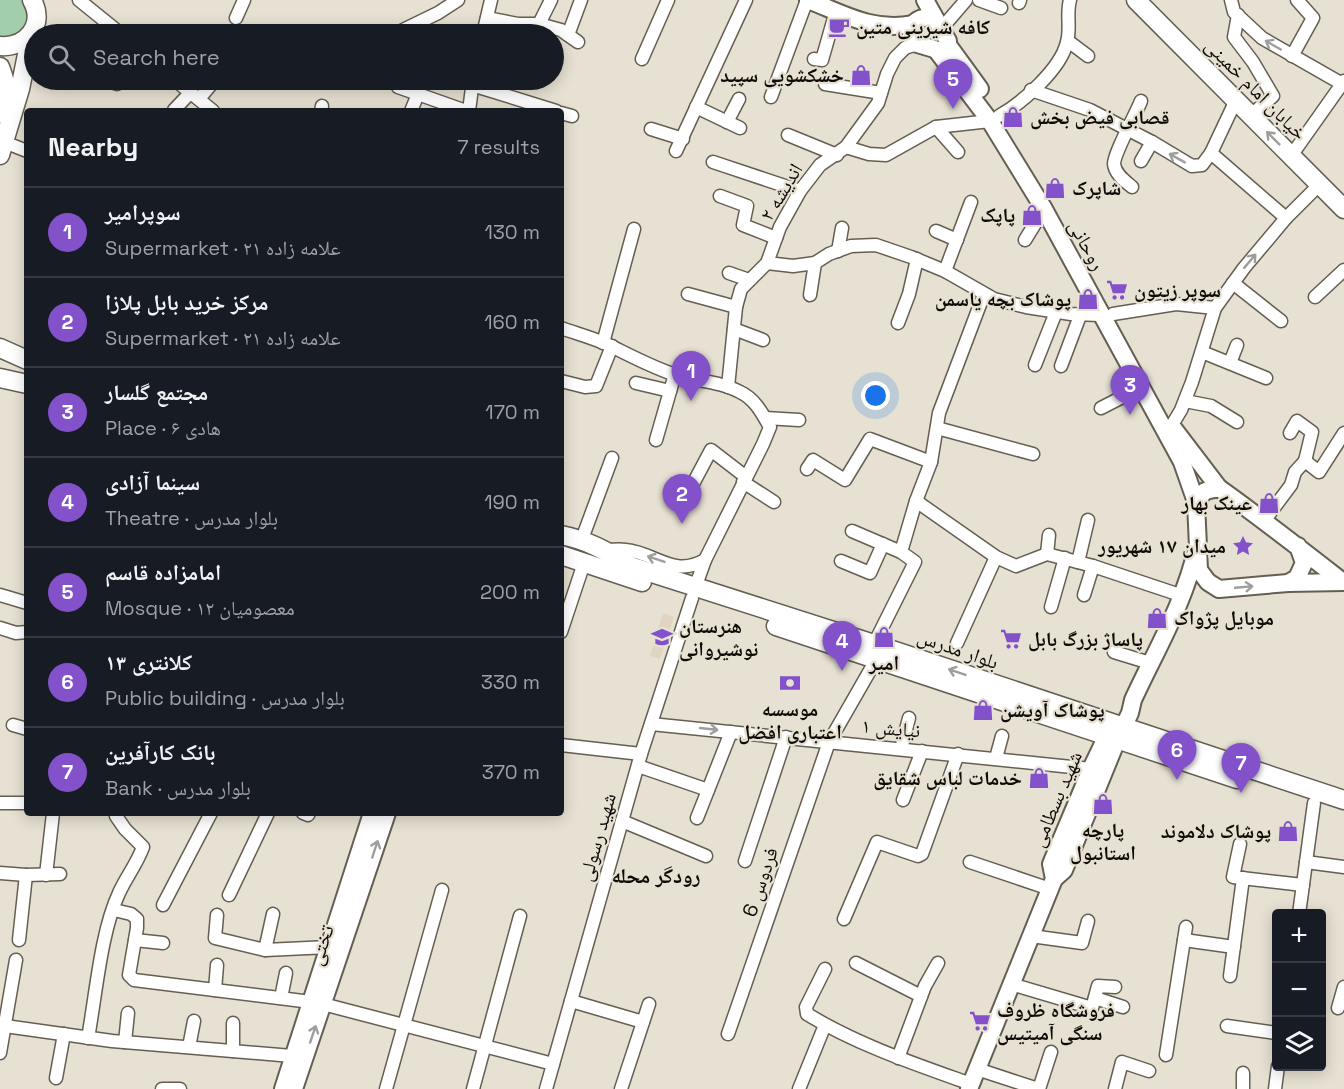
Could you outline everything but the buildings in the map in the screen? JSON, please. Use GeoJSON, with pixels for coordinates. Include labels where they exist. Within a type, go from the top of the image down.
{"type":"FeatureCollection","features":[{"type":"Feature","properties":{"kind":"main road"},"geometry":{"type":"LineString","coordinates":[[808,0],[916,43],[942,48],[946,37],[925,0]]}},
{"type":"Feature","properties":{"kind":"main road"},"geometry":{"type":"LineString","coordinates":[[915,0],[917,7],[911,36],[916,43]]}},
{"type":"Feature","properties":{"kind":"main road","name":"خیابان امام خمینی"},"geometry":{"type":"LineString","coordinates":[[1136,0],[1342,204]]}},
{"type":"Feature","properties":{"kind":"main road"},"geometry":{"type":"LineString","coordinates":[[36,3],[36,24]]}},
{"type":"Feature","properties":{"kind":"main road"},"geometry":{"type":"LineString","coordinates":[[874,26],[900,26],[927,17],[938,24]]}},
{"type":"Feature","properties":{"kind":"main road"},"geometry":{"type":"LineString","coordinates":[[0,46],[18,44],[24,40]]}},
{"type":"Feature","properties":{"kind":"main road","name":"روحانی"},"geometry":{"type":"LineString","coordinates":[[942,48],[994,118],[1129,355],[1172,425],[1219,488]]}},
{"type":"Feature","properties":{"kind":"main road"},"geometry":{"type":"LineString","coordinates":[[0,67],[4,77],[8,105],[1,142]]}},
{"type":"Feature","properties":{"kind":"main road"},"geometry":{"type":"LineString","coordinates":[[1,142],[24,72]]}},
{"type":"Feature","properties":{"kind":"main road","name":"روحانی"},"geometry":{"type":"LineString","coordinates":[[994,118],[1044,209],[1107,314]]}},
{"type":"Feature","properties":{"kind":"main road"},"geometry":{"type":"LineString","coordinates":[[0,348],[24,359]]}},
{"type":"Feature","properties":{"kind":"main road","name":"روحانی"},"geometry":{"type":"LineString","coordinates":[[1129,355],[1140,388],[1182,462],[1196,502]]}},
{"type":"Feature","properties":{"kind":"main road"},"geometry":{"type":"LineString","coordinates":[[0,378],[24,383]]}},
{"type":"Feature","properties":{"kind":"main road"},"geometry":{"type":"LineString","coordinates":[[1219,589],[1208,582],[1198,570],[1196,502],[1205,491],[1219,488],[1344,582]]}},
{"type":"Feature","properties":{"kind":"main road","name":"بلوار مدرس"},"geometry":{"type":"LineString","coordinates":[[564,536],[582,539],[606,550],[630,566],[694,593]]}},
{"type":"Feature","properties":{"kind":"main road"},"geometry":{"type":"LineString","coordinates":[[1288,583],[1297,578],[1304,563],[1298,546]]}},
{"type":"Feature","properties":{"kind":"main road"},"geometry":{"type":"LineString","coordinates":[[1115,732],[1124,706],[1133,700],[1184,594],[1191,576],[1197,547]]}},
{"type":"Feature","properties":{"kind":"main road","name":"بلوار مدرس"},"geometry":{"type":"LineString","coordinates":[[564,556],[694,593],[875,652],[1115,732],[1344,813]]}},
{"type":"Feature","properties":{"kind":"main road"},"geometry":{"type":"LineString","coordinates":[[1184,594],[1288,583],[1344,582]]}},
{"type":"Feature","properties":{"kind":"main road","name":"بلوار مدرس"},"geometry":{"type":"LineString","coordinates":[[1115,732],[1344,801]]}},
{"type":"Feature","properties":{"kind":"main road","name":"شهید بسطامی"},"geometry":{"type":"LineString","coordinates":[[1052,884],[1051,864],[1091,769],[1115,732]]}},
{"type":"Feature","properties":{"kind":"main road","name":"شهید بسطامی"},"geometry":{"type":"LineString","coordinates":[[972,1081],[1052,884],[1064,870],[1115,732]]}},
{"type":"Feature","properties":{"kind":"main road","name":"تختی"},"geometry":{"type":"LineString","coordinates":[[283,1089],[292,1056],[318,1003],[329,947],[371,816]]}},
{"type":"Feature","properties":{"kind":"main road","name":"تختی"},"geometry":{"type":"LineString","coordinates":[[294,1089],[318,1003],[386,816]]}},
{"type":"Feature","properties":{"kind":"street"},"geometry":{"type":"LineString","coordinates":[[79,0],[109,24]]}},
{"type":"Feature","properties":{"kind":"street"},"geometry":{"type":"LineString","coordinates":[[236,18],[243,0]]}},
{"type":"Feature","properties":{"kind":"street"},"geometry":{"type":"LineString","coordinates":[[486,24],[491,0]]}},
{"type":"Feature","properties":{"kind":"street"},"geometry":{"type":"LineString","coordinates":[[539,24],[552,0]]}},
{"type":"Feature","properties":{"kind":"street"},"geometry":{"type":"LineString","coordinates":[[564,32],[572,38],[581,0]]}},
{"type":"Feature","properties":{"kind":"street"},"geometry":{"type":"LineString","coordinates":[[642,58],[668,0]]}},
{"type":"Feature","properties":{"kind":"street"},"geometry":{"type":"LineString","coordinates":[[676,151],[746,0]]}},
{"type":"Feature","properties":{"kind":"street"},"geometry":{"type":"LineString","coordinates":[[771,97],[808,0]]}},
{"type":"Feature","properties":{"kind":"street"},"geometry":{"type":"LineString","coordinates":[[938,24],[966,0]]}},
{"type":"Feature","properties":{"kind":"street"},"geometry":{"type":"LineString","coordinates":[[979,0],[1001,8]]}},
{"type":"Feature","properties":{"kind":"street"},"geometry":{"type":"LineString","coordinates":[[788,135],[842,151],[886,155],[936,127],[994,118],[1016,106],[1049,73],[1062,55],[1068,41],[1067,10],[1070,0]]}},
{"type":"Feature","properties":{"kind":"street"},"geometry":{"type":"LineString","coordinates":[[1231,0],[1234,12],[1262,39],[1343,84],[1291,156]]}},
{"type":"Feature","properties":{"kind":"street"},"geometry":{"type":"LineString","coordinates":[[1292,56],[1313,18],[1297,0]]}},
{"type":"Feature","properties":{"kind":"street"},"geometry":{"type":"LineString","coordinates":[[416,24],[453,1]]}},
{"type":"Feature","properties":{"kind":"street"},"geometry":{"type":"LineString","coordinates":[[814,59],[822,60],[836,11]]}},
{"type":"Feature","properties":{"kind":"street"},"geometry":{"type":"LineString","coordinates":[[1238,15],[1234,37],[1253,62],[1273,96],[1251,115]]}},
{"type":"Feature","properties":{"kind":"street"},"geometry":{"type":"LineString","coordinates":[[487,18],[518,24]]}},
{"type":"Feature","properties":{"kind":"street"},"geometry":{"type":"LineString","coordinates":[[1068,41],[1088,56]]}},
{"type":"Feature","properties":{"kind":"street","name":"اندیشه ۲"},"geometry":{"type":"LineString","coordinates":[[729,387],[735,307],[741,289],[767,263],[780,226],[800,191],[820,165],[842,151],[878,103],[887,74],[895,58],[905,48],[916,43]]}},
{"type":"Feature","properties":{"kind":"street"},"geometry":{"type":"LineString","coordinates":[[825,84],[881,93]]}},
{"type":"Feature","properties":{"kind":"street"},"geometry":{"type":"LineString","coordinates":[[188,90],[209,108]]}},
{"type":"Feature","properties":{"kind":"street"},"geometry":{"type":"LineString","coordinates":[[177,108],[202,90]]}},
{"type":"Feature","properties":{"kind":"street"},"geometry":{"type":"LineString","coordinates":[[407,90],[443,107]]}},
{"type":"Feature","properties":{"kind":"street"},"geometry":{"type":"LineString","coordinates":[[468,108],[471,90]]}},
{"type":"Feature","properties":{"kind":"street"},"geometry":{"type":"LineString","coordinates":[[496,90],[547,108]]}},
{"type":"Feature","properties":{"kind":"street"},"geometry":{"type":"LineString","coordinates":[[1031,90],[1090,110],[1192,166],[1202,165],[1211,153],[1236,100]]}},
{"type":"Feature","properties":{"kind":"street"},"geometry":{"type":"LineString","coordinates":[[412,108],[418,94]]}},
{"type":"Feature","properties":{"kind":"street"},"geometry":{"type":"LineString","coordinates":[[728,122],[739,99]]}},
{"type":"Feature","properties":{"kind":"street"},"geometry":{"type":"LineString","coordinates":[[1132,187],[1119,176],[1114,165],[1117,153],[1141,101]]}},
{"type":"Feature","properties":{"kind":"street"},"geometry":{"type":"LineString","coordinates":[[696,107],[740,128]]}},
{"type":"Feature","properties":{"kind":"street"},"geometry":{"type":"LineString","coordinates":[[936,127],[958,152]]}},
{"type":"Feature","properties":{"kind":"street"},"geometry":{"type":"LineString","coordinates":[[651,129],[683,139]]}},
{"type":"Feature","properties":{"kind":"street"},"geometry":{"type":"LineString","coordinates":[[1,142],[24,150]]}},
{"type":"Feature","properties":{"kind":"street"},"geometry":{"type":"LineString","coordinates":[[1141,161],[1152,142]]}},
{"type":"Feature","properties":{"kind":"street"},"geometry":{"type":"LineString","coordinates":[[1211,153],[1286,218]]}},
{"type":"Feature","properties":{"kind":"street"},"geometry":{"type":"LineString","coordinates":[[713,162],[800,191]]}},
{"type":"Feature","properties":{"kind":"street"},"geometry":{"type":"LineString","coordinates":[[1172,425],[1185,401],[1215,308],[1286,218],[1320,184]]}},
{"type":"Feature","properties":{"kind":"street"},"geometry":{"type":"LineString","coordinates":[[720,196],[747,206],[743,225],[776,238]]}},
{"type":"Feature","properties":{"kind":"street"},"geometry":{"type":"LineString","coordinates":[[945,271],[971,202]]}},
{"type":"Feature","properties":{"kind":"street"},"geometry":{"type":"LineString","coordinates":[[1025,240],[1044,209]]}},
{"type":"Feature","properties":{"kind":"street"},"geometry":{"type":"LineString","coordinates":[[838,251],[842,228]]}},
{"type":"Feature","properties":{"kind":"street"},"geometry":{"type":"LineString","coordinates":[[564,382],[585,387],[596,386],[634,229]]}},
{"type":"Feature","properties":{"kind":"street"},"geometry":{"type":"LineString","coordinates":[[936,231],[957,240]]}},
{"type":"Feature","properties":{"kind":"street"},"geometry":{"type":"LineString","coordinates":[[767,263],[793,266],[814,263],[851,246],[876,245],[945,271],[994,299],[1056,312],[1107,314],[1176,304],[1215,308]]}},
{"type":"Feature","properties":{"kind":"street"},"geometry":{"type":"LineString","coordinates":[[898,322],[909,294],[917,259]]}},
{"type":"Feature","properties":{"kind":"street"},"geometry":{"type":"LineString","coordinates":[[810,296],[814,263]]}},
{"type":"Feature","properties":{"kind":"street"},"geometry":{"type":"LineString","coordinates":[[1315,297],[1344,270]]}},
{"type":"Feature","properties":{"kind":"street"},"geometry":{"type":"LineString","coordinates":[[729,273],[749,280]]}},
{"type":"Feature","properties":{"kind":"street"},"geometry":{"type":"LineString","coordinates":[[1233,283],[1281,321]]}},
{"type":"Feature","properties":{"kind":"street"},"geometry":{"type":"LineString","coordinates":[[688,294],[735,307]]}},
{"type":"Feature","properties":{"kind":"street"},"geometry":{"type":"LineString","coordinates":[[852,531],[901,552],[916,501],[931,462],[939,414],[984,294]]}},
{"type":"Feature","properties":{"kind":"street"},"geometry":{"type":"LineString","coordinates":[[1035,365],[1056,312]]}},
{"type":"Feature","properties":{"kind":"street"},"geometry":{"type":"LineString","coordinates":[[1061,366],[1081,313]]}},
{"type":"Feature","properties":{"kind":"street"},"geometry":{"type":"LineString","coordinates":[[564,329],[675,374],[729,387],[742,393],[759,406],[765,418],[799,420]]}},
{"type":"Feature","properties":{"kind":"street"},"geometry":{"type":"LineString","coordinates":[[734,329],[763,340]]}},
{"type":"Feature","properties":{"kind":"street"},"geometry":{"type":"LineString","coordinates":[[1230,363],[1237,345]]}},
{"type":"Feature","properties":{"kind":"street"},"geometry":{"type":"LineString","coordinates":[[1202,352],[1266,378]]}},
{"type":"Feature","properties":{"kind":"street"},"geometry":{"type":"LineString","coordinates":[[656,440],[675,374]]}},
{"type":"Feature","properties":{"kind":"street"},"geometry":{"type":"LineString","coordinates":[[636,383],[670,391]]}},
{"type":"Feature","properties":{"kind":"street"},"geometry":{"type":"LineString","coordinates":[[1101,408],[1140,388]]}},
{"type":"Feature","properties":{"kind":"street"},"geometry":{"type":"LineString","coordinates":[[1185,401],[1210,406],[1237,422]]}},
{"type":"Feature","properties":{"kind":"street","name":"شهید رسولی"},"geometry":{"type":"LineString","coordinates":[[546,1089],[651,723],[705,560],[770,427],[765,418]]}},
{"type":"Feature","properties":{"kind":"street"},"geometry":{"type":"LineString","coordinates":[[1264,521],[1291,485],[1294,472],[1305,461],[1312,432],[1297,421],[1290,433]]}},
{"type":"Feature","properties":{"kind":"street"},"geometry":{"type":"LineString","coordinates":[[937,428],[1033,454]]}},
{"type":"Feature","properties":{"kind":"street"},"geometry":{"type":"LineString","coordinates":[[1305,461],[1319,472],[1344,433]]}},
{"type":"Feature","properties":{"kind":"street"},"geometry":{"type":"LineString","coordinates":[[807,469],[813,460],[845,480],[870,439],[931,462]]}},
{"type":"Feature","properties":{"kind":"street"},"geometry":{"type":"LineString","coordinates":[[694,482],[711,450],[744,480],[774,502]]}},
{"type":"Feature","properties":{"kind":"street"},"geometry":{"type":"LineString","coordinates":[[582,539],[612,458]]}},
{"type":"Feature","properties":{"kind":"street"},"geometry":{"type":"LineString","coordinates":[[916,501],[996,557],[1016,566],[1047,554],[1184,594]]}},
{"type":"Feature","properties":{"kind":"street"},"geometry":{"type":"LineString","coordinates":[[1078,562],[1088,520]]}},
{"type":"Feature","properties":{"kind":"street"},"geometry":{"type":"LineString","coordinates":[[1047,554],[1049,535]]}},
{"type":"Feature","properties":{"kind":"street"},"geometry":{"type":"LineString","coordinates":[[841,561],[870,573],[883,544]]}},
{"type":"Feature","properties":{"kind":"street"},"geometry":{"type":"LineString","coordinates":[[606,550],[627,550],[682,568],[705,560]]}},
{"type":"Feature","properties":{"kind":"street","name":"فردوس 6"},"geometry":{"type":"LineString","coordinates":[[728,1034],[830,741],[875,652],[915,562],[901,552]]}},
{"type":"Feature","properties":{"kind":"street"},"geometry":{"type":"LineString","coordinates":[[957,643],[996,557]]}},
{"type":"Feature","properties":{"kind":"street"},"geometry":{"type":"LineString","coordinates":[[1051,607],[1065,558]]}},
{"type":"Feature","properties":{"kind":"street"},"geometry":{"type":"LineString","coordinates":[[564,623],[584,563]]}},
{"type":"Feature","properties":{"kind":"street"},"geometry":{"type":"LineString","coordinates":[[1083,595],[1093,566]]}},
{"type":"Feature","properties":{"kind":"street"},"geometry":{"type":"LineString","coordinates":[[0,595],[24,602]]}},
{"type":"Feature","properties":{"kind":"street"},"geometry":{"type":"LineString","coordinates":[[2,630],[24,632]]}},
{"type":"Feature","properties":{"kind":"street"},"geometry":{"type":"LineString","coordinates":[[1114,652],[1150,663]]}},
{"type":"Feature","properties":{"kind":"street"},"geometry":{"type":"LineString","coordinates":[[901,749],[909,718]]}},
{"type":"Feature","properties":{"kind":"street","name":"نیایش ۱"},"geometry":{"type":"LineString","coordinates":[[651,723],[901,749],[951,752],[1091,769]]}},
{"type":"Feature","properties":{"kind":"street"},"geometry":{"type":"LineString","coordinates":[[13,724],[24,728]]}},
{"type":"Feature","properties":{"kind":"street"},"geometry":{"type":"LineString","coordinates":[[697,818],[731,732]]}},
{"type":"Feature","properties":{"kind":"street"},"geometry":{"type":"LineString","coordinates":[[996,758],[1002,736]]}},
{"type":"Feature","properties":{"kind":"street"},"geometry":{"type":"LineString","coordinates":[[745,861],[786,737]]}},
{"type":"Feature","properties":{"kind":"street"},"geometry":{"type":"LineString","coordinates":[[564,746],[639,760],[708,790]]}},
{"type":"Feature","properties":{"kind":"street"},"geometry":{"type":"LineString","coordinates":[[903,800],[922,750]]}},
{"type":"Feature","properties":{"kind":"street"},"geometry":{"type":"LineString","coordinates":[[844,919],[877,842],[918,856],[922,854],[951,752]]}},
{"type":"Feature","properties":{"kind":"street"},"geometry":{"type":"LineString","coordinates":[[0,802],[24,802]]}},
{"type":"Feature","properties":{"kind":"street"},"geometry":{"type":"LineString","coordinates":[[1300,909],[1314,803]]}},
{"type":"Feature","properties":{"kind":"street"},"geometry":{"type":"LineString","coordinates":[[46,875],[53,816]]}},
{"type":"Feature","properties":{"kind":"street"},"geometry":{"type":"LineString","coordinates":[[88,1038],[106,935],[119,893],[142,847],[124,829],[116,816]]}},
{"type":"Feature","properties":{"kind":"street"},"geometry":{"type":"LineString","coordinates":[[163,905],[209,816]]}},
{"type":"Feature","properties":{"kind":"street"},"geometry":{"type":"LineString","coordinates":[[229,895],[267,816]]}},
{"type":"Feature","properties":{"kind":"street"},"geometry":{"type":"LineString","coordinates":[[622,821],[706,856]]}},
{"type":"Feature","properties":{"kind":"street"},"geometry":{"type":"LineString","coordinates":[[1240,844],[1233,877],[1303,885]]}},
{"type":"Feature","properties":{"kind":"street"},"geometry":{"type":"LineString","coordinates":[[970,862],[1052,884]]}},
{"type":"Feature","properties":{"kind":"street"},"geometry":{"type":"LineString","coordinates":[[1306,862],[1344,867]]}},
{"type":"Feature","properties":{"kind":"street"},"geometry":{"type":"LineString","coordinates":[[0,873],[60,874]]}},
{"type":"Feature","properties":{"kind":"street"},"geometry":{"type":"LineString","coordinates":[[19,940],[26,875]]}},
{"type":"Feature","properties":{"kind":"street"},"geometry":{"type":"LineString","coordinates":[[1230,976],[1243,878]]}},
{"type":"Feature","properties":{"kind":"street"},"geometry":{"type":"LineString","coordinates":[[386,1089],[442,890]]}},
{"type":"Feature","properties":{"kind":"street"},"geometry":{"type":"LineString","coordinates":[[114,910],[137,919],[129,975],[134,980],[318,1003],[553,1064]]}},
{"type":"Feature","properties":{"kind":"street"},"geometry":{"type":"LineString","coordinates":[[266,950],[273,914]]}},
{"type":"Feature","properties":{"kind":"street"},"geometry":{"type":"LineString","coordinates":[[217,915],[215,938],[266,950],[329,947]]}},
{"type":"Feature","properties":{"kind":"street"},"geometry":{"type":"LineString","coordinates":[[472,1089],[520,916]]}},
{"type":"Feature","properties":{"kind":"street"},"geometry":{"type":"LineString","coordinates":[[1031,936],[1082,943],[1088,921]]}},
{"type":"Feature","properties":{"kind":"street"},"geometry":{"type":"LineString","coordinates":[[1166,1055],[1186,927]]}},
{"type":"Feature","properties":{"kind":"street"},"geometry":{"type":"LineString","coordinates":[[135,940],[162,943]]}},
{"type":"Feature","properties":{"kind":"street"},"geometry":{"type":"LineString","coordinates":[[1184,940],[1234,946]]}},
{"type":"Feature","properties":{"kind":"street"},"geometry":{"type":"LineString","coordinates":[[0,1053],[16,960]]}},
{"type":"Feature","properties":{"kind":"street"},"geometry":{"type":"LineString","coordinates":[[856,963],[921,996]]}},
{"type":"Feature","properties":{"kind":"street"},"geometry":{"type":"LineString","coordinates":[[898,1058],[925,986],[938,963]]}},
{"type":"Feature","properties":{"kind":"street"},"geometry":{"type":"LineString","coordinates":[[215,990],[217,964]]}},
{"type":"Feature","properties":{"kind":"street"},"geometry":{"type":"LineString","coordinates":[[825,969],[805,1011],[825,1025],[898,1058],[972,1081],[1039,1089],[1051,1052]]}},
{"type":"Feature","properties":{"kind":"street"},"geometry":{"type":"LineString","coordinates":[[281,998],[286,973]]}},
{"type":"Feature","properties":{"kind":"street"},"geometry":{"type":"LineString","coordinates":[[1011,984],[1092,1008],[1098,986],[1115,987]]}},
{"type":"Feature","properties":{"kind":"street"},"geometry":{"type":"LineString","coordinates":[[1338,1008],[1344,987]]}},
{"type":"Feature","properties":{"kind":"street"},"geometry":{"type":"LineString","coordinates":[[1095,998],[1123,1007]]}},
{"type":"Feature","properties":{"kind":"street"},"geometry":{"type":"LineString","coordinates":[[571,1001],[643,1022]]}},
{"type":"Feature","properties":{"kind":"street"},"geometry":{"type":"LineString","coordinates":[[621,1089],[649,1004]]}},
{"type":"Feature","properties":{"kind":"street"},"geometry":{"type":"LineString","coordinates":[[125,1042],[128,1013]]}},
{"type":"Feature","properties":{"kind":"street"},"geometry":{"type":"LineString","coordinates":[[189,1047],[194,1021]]}},
{"type":"Feature","properties":{"kind":"street"},"geometry":{"type":"LineString","coordinates":[[232,1051],[233,1023]]}},
{"type":"Feature","properties":{"kind":"street"},"geometry":{"type":"LineString","coordinates":[[799,1089],[825,1025]]}},
{"type":"Feature","properties":{"kind":"street"},"geometry":{"type":"LineString","coordinates":[[5,1026],[125,1042],[292,1056]]}},
{"type":"Feature","properties":{"kind":"street"},"geometry":{"type":"LineString","coordinates":[[1227,1026],[1272,1033]]}},
{"type":"Feature","properties":{"kind":"street"},"geometry":{"type":"LineString","coordinates":[[56,1078],[64,1034]]}},
{"type":"Feature","properties":{"kind":"street"},"geometry":{"type":"LineString","coordinates":[[1115,1089],[1122,1062],[1149,1071]]}},
{"type":"Feature","properties":{"kind":"street"},"geometry":{"type":"LineString","coordinates":[[1275,1089],[1277,1071]]}},
{"type":"Feature","properties":{"kind":"street"},"geometry":{"type":"LineString","coordinates":[[1243,1073],[1243,1089]]}},
{"type":"Feature","properties":{"kind":"street"},"geometry":{"type":"LineString","coordinates":[[162,1089],[180,1089]]}},
{"type":"Feature","properties":{"kind":"shaded area","name":"هنرستان نوشیروانی"},"geometry":{"type":"Polygon","coordinates":[[[663,613],[674,617],[660,659],[650,656],[663,613]]]}},
{"type":"Feature","properties":{"kind":"green space"},"geometry":{"type":"Polygon","coordinates":[[[0,0],[22,0],[28,15],[24,28],[16,36],[0,37],[0,0]]]}},
{"type":"Feature","properties":{"kind":"place","name":"کافه شیرینی متین"},"geometry":{"type":"Point","coordinates":[839,27]}},
{"type":"Feature","properties":{"kind":"place","name":"خشکشویی سپید"},"geometry":{"type":"Point","coordinates":[861,75]}},
{"type":"Feature","properties":{"kind":"place","name":"امامزاده قاسم"},"geometry":{"type":"Point","coordinates":[953,109]}},
{"type":"Feature","properties":{"kind":"place","name":"قصابی فیض بخش"},"geometry":{"type":"Point","coordinates":[1013,117]}},
{"type":"Feature","properties":{"kind":"place","name":"شاپرک"},"geometry":{"type":"Point","coordinates":[1055,188]}},
{"type":"Feature","properties":{"kind":"place","name":"پاپک"},"geometry":{"type":"Point","coordinates":[1032,215]}},
{"type":"Feature","properties":{"kind":"place","name":"سوپر زیتون"},"geometry":{"type":"Point","coordinates":[1117,290]}},
{"type":"Feature","properties":{"kind":"place","name":"پوشاک بچه یاسمن"},"geometry":{"type":"Point","coordinates":[1088,299]}},
{"type":"Feature","properties":{"kind":"place","name":"سوپرامیر"},"geometry":{"type":"Point","coordinates":[691,401]}},
{"type":"Feature","properties":{"kind":"place","name":"مجتمع گلسار"},"geometry":{"type":"Point","coordinates":[1130,415]}},
{"type":"Feature","properties":{"kind":"place","name":"عینک بهار"},"geometry":{"type":"Point","coordinates":[1269,503]}},
{"type":"Feature","properties":{"kind":"place","name":"مرکز خرید بابل پلازا"},"geometry":{"type":"Point","coordinates":[682,524]}},
{"type":"Feature","properties":{"kind":"place","name":"میدان ۱۷ شهریور"},"geometry":{"type":"Point","coordinates":[1243,546]}},
{"type":"Feature","properties":{"kind":"place","name":"موبایل پژواک"},"geometry":{"type":"Point","coordinates":[1157,618]}},
{"type":"Feature","properties":{"kind":"place","name":"هنرستان نوشیروانی"},"geometry":{"type":"Point","coordinates":[662,637]}},
{"type":"Feature","properties":{"kind":"place","name":"امیر"},"geometry":{"type":"Point","coordinates":[884,637]}},
{"type":"Feature","properties":{"kind":"place","name":"پاساژ بزرگ بابل"},"geometry":{"type":"Point","coordinates":[1011,639]}},
{"type":"Feature","properties":{"kind":"place","name":"سینما آزادی"},"geometry":{"type":"Point","coordinates":[842,671]}},
{"type":"Feature","properties":{"kind":"place","name":"موسسه اعتباری افضل"},"geometry":{"type":"Point","coordinates":[790,683]}},
{"type":"Feature","properties":{"kind":"place","name":"پوشاک آویشن"},"geometry":{"type":"Point","coordinates":[983,710]}},
{"type":"Feature","properties":{"kind":"place","name":"خدمات لباس شقایق"},"geometry":{"type":"Point","coordinates":[1039,778]}},
{"type":"Feature","properties":{"kind":"place","name":"کلانتری ۱۳"},"geometry":{"type":"Point","coordinates":[1177,780]}},
{"type":"Feature","properties":{"kind":"place","name":"بانک کارآفرین"},"geometry":{"type":"Point","coordinates":[1241,793]}},
{"type":"Feature","properties":{"kind":"place","name":"پارچه استانبول"},"geometry":{"type":"Point","coordinates":[1103,804]}},
{"type":"Feature","properties":{"kind":"place","name":"پوشاک دلاموند"},"geometry":{"type":"Point","coordinates":[1288,831]}},
{"type":"Feature","properties":{"kind":"place","name":"فروشگاه ظروف سنگی آمیتیس"},"geometry":{"type":"Point","coordinates":[980,1021]}},
{"type":"Feature","properties":{"kind":"district","name":"رودگر محله"},"geometry":{"type":"Point","coordinates":[656,875]}}]}
